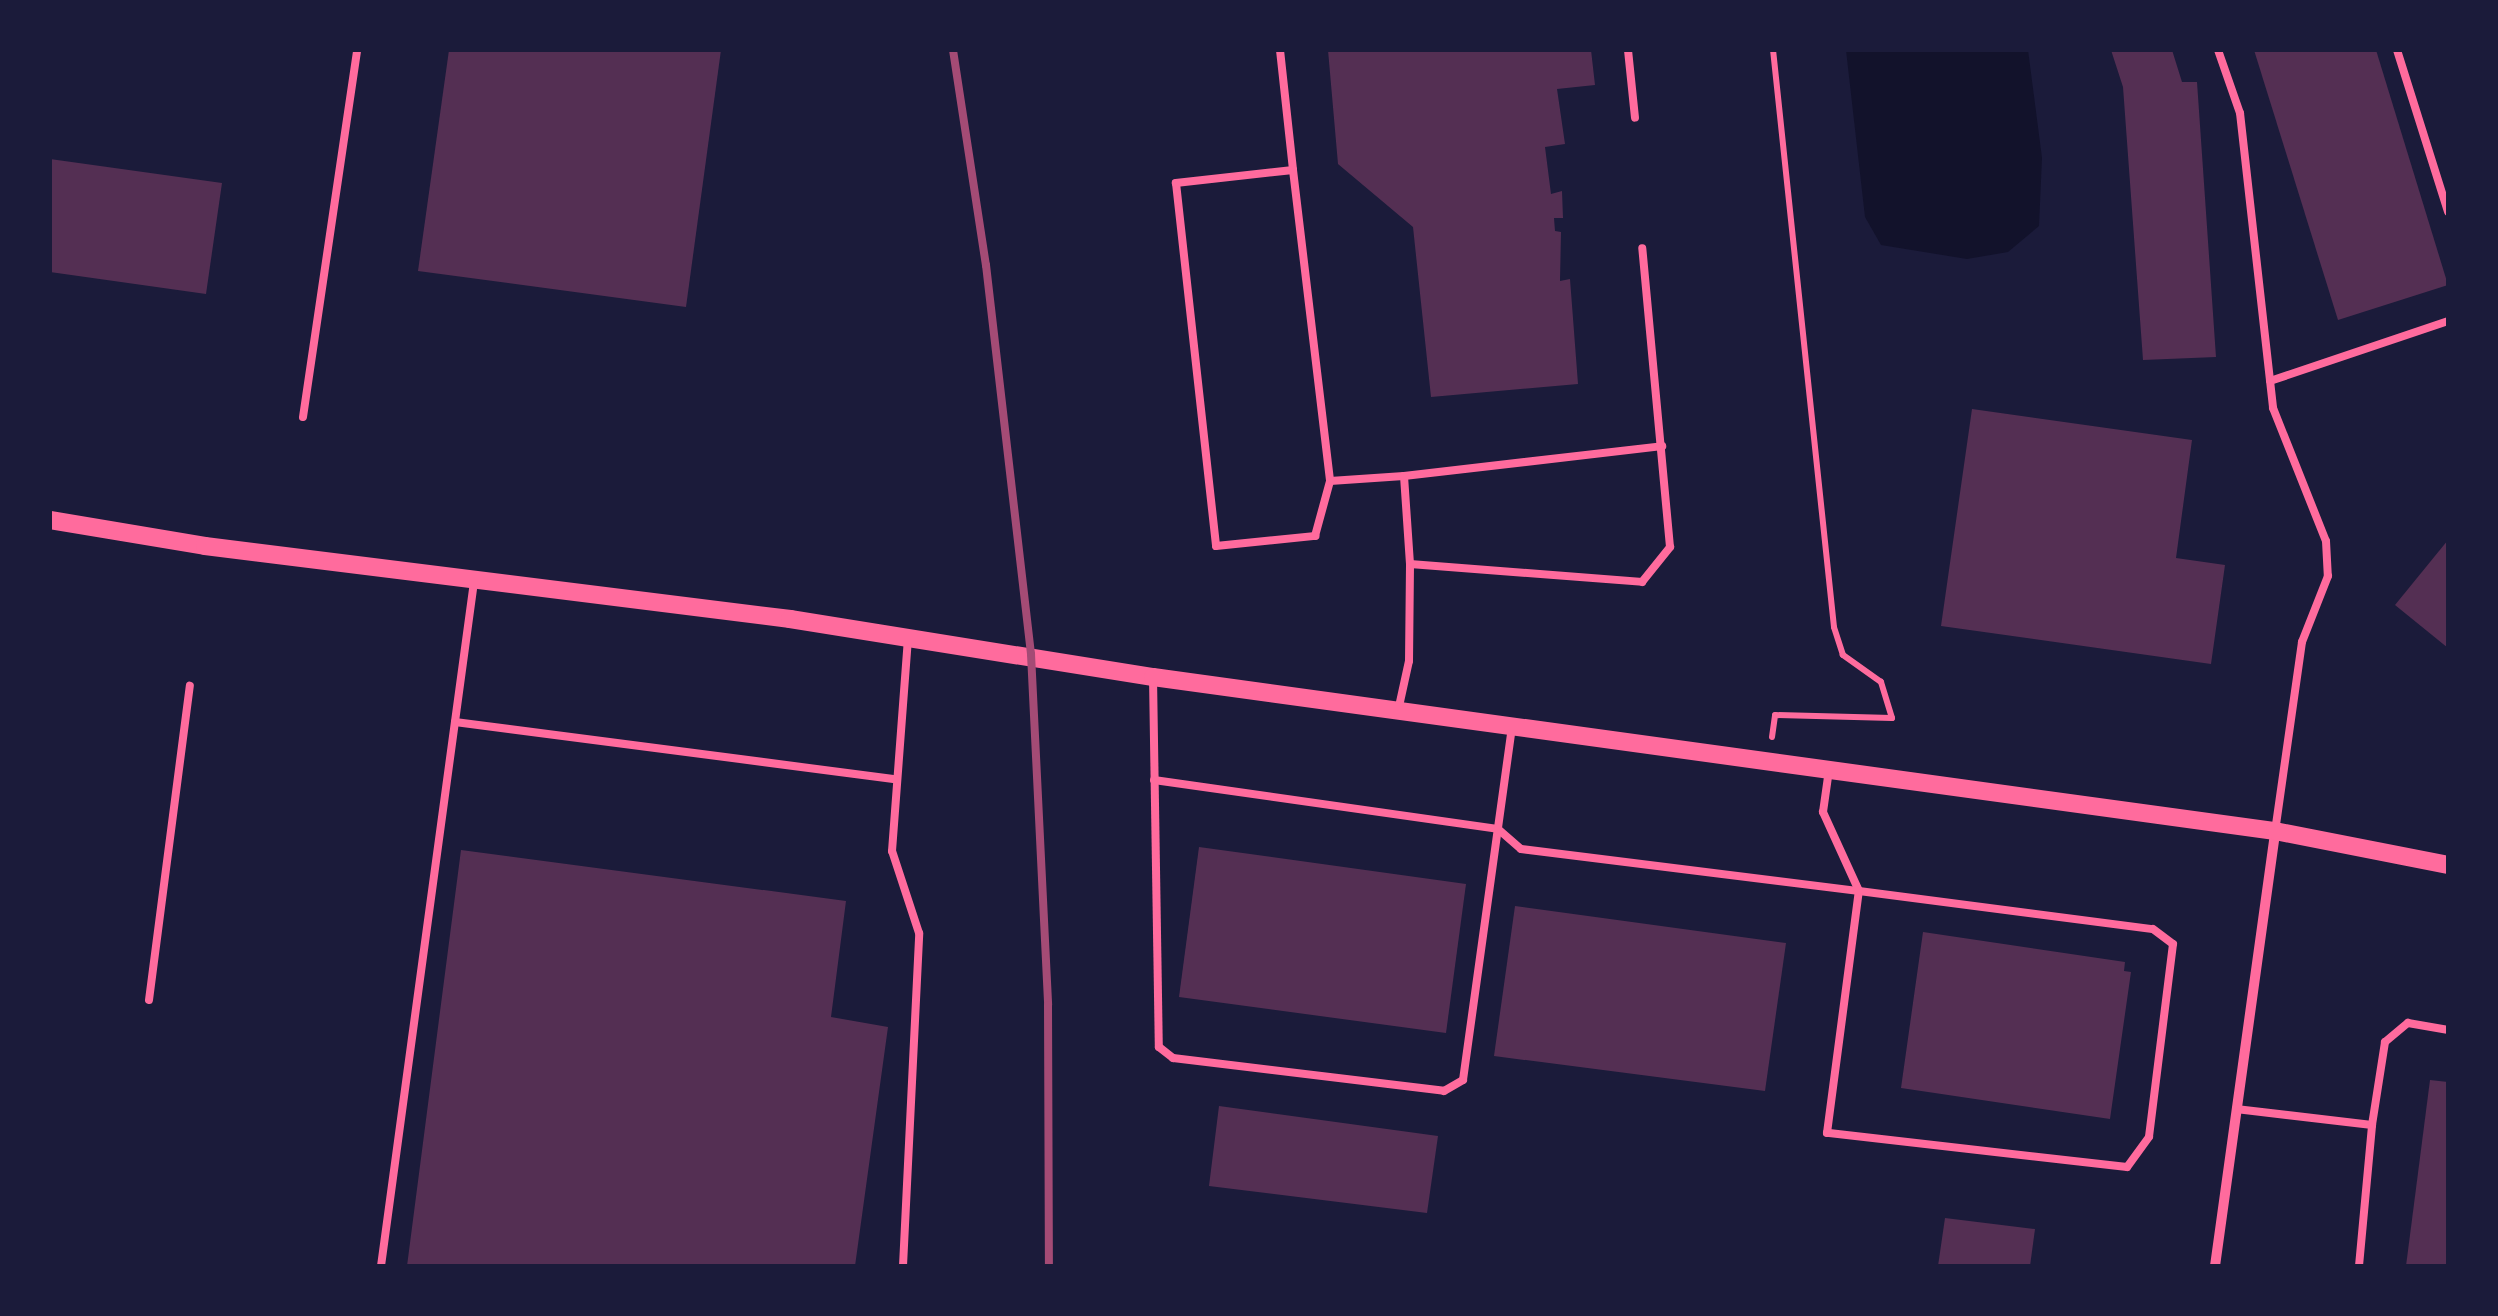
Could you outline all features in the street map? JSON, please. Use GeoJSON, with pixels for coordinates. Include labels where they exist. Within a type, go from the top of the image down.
{"type":"FeatureCollection","features":[{"type":"Feature","properties":{"kind":"street"},"geometry":{"type":"LineString","coordinates":[[50,520],[474,581],[908,636],[1153,677],[2275,832],[2448,864]]}},
{"type":"Feature","properties":{"kind":"street"},"geometry":{"type":"LineString","coordinates":[[2215,1266],[2275,832]]}},
{"type":"Feature","properties":{"kind":"lane"},"geometry":{"type":"LineString","coordinates":[[304,418],[357,50]]}},
{"type":"Feature","properties":{"kind":"lane"},"geometry":{"type":"LineString","coordinates":[[1280,50],[1330,482],[1315,536],[1216,546],[1176,183],[1293,170]]}},
{"type":"Feature","properties":{"kind":"lane"},"geometry":{"type":"LineString","coordinates":[[1628,50],[1635,118]]}},
{"type":"Feature","properties":{"kind":"lane"},"geometry":{"type":"LineString","coordinates":[[2218,50],[2240,114],[2273,408],[2326,541],[2328,576],[2302,642],[2275,832]]}},
{"type":"Feature","properties":{"kind":"lane"},"geometry":{"type":"LineString","coordinates":[[2397,50],[2448,212]]}},
{"type":"Feature","properties":{"kind":"lane"},"geometry":{"type":"LineString","coordinates":[[1410,564],[1642,582],[1670,548],[1642,248]]}},
{"type":"Feature","properties":{"kind":"lane"},"geometry":{"type":"LineString","coordinates":[[2270,380],[2448,321]]}},
{"type":"Feature","properties":{"kind":"lane"},"geometry":{"type":"LineString","coordinates":[[1330,482],[1662,446]]}},
{"type":"Feature","properties":{"kind":"lane"},"geometry":{"type":"LineString","coordinates":[[1398,711],[1409,661],[1410,564],[1404,476]]}},
{"type":"Feature","properties":{"kind":"lane"},"geometry":{"type":"LineString","coordinates":[[381,1266],[474,581]]}},
{"type":"Feature","properties":{"kind":"lane"},"geometry":{"type":"LineString","coordinates":[[903,1266],[920,933],[892,850],[893,778],[908,636]]}},
{"type":"Feature","properties":{"kind":"lane"},"geometry":{"type":"LineString","coordinates":[[1153,677],[1159,1047],[1173,1058],[1444,1092],[1463,1080],[1512,726]]}},
{"type":"Feature","properties":{"kind":"lane"},"geometry":{"type":"LineString","coordinates":[[149,1000],[190,686]]}},
{"type":"Feature","properties":{"kind":"lane"},"geometry":{"type":"LineString","coordinates":[[456,722],[893,778]]}},
{"type":"Feature","properties":{"kind":"lane"},"geometry":{"type":"LineString","coordinates":[[1154,780],[1498,830],[1522,849],[1859,891],[2153,929],[2173,944],[2150,1137],[2127,1167],[1828,1132],[1859,891],[1824,812],[1829,770]]}},
{"type":"Feature","properties":{"kind":"lane"},"geometry":{"type":"LineString","coordinates":[[2359,1266],[2372,1125],[2385,1042],[2408,1023],[2448,1030]]}},
{"type":"Feature","properties":{"kind":"lane"},"geometry":{"type":"LineString","coordinates":[[2236,1108],[2372,1125]]}},
{"type":"Feature","properties":{"kind":"path"},"geometry":{"type":"LineString","coordinates":[[1769,762],[1776,716],[1892,718],[1882,682],[1843,655],[1834,626],[1774,50]]}},
{"type":"Feature","properties":{"kind":"shaded area"},"geometry":{"type":"Polygon","coordinates":[[[1846,50],[2028,50],[2042,158],[2039,226],[2008,252],[1967,259],[1881,245],[1865,217],[1846,50]]]}},
{"type":"Feature","properties":{"kind":"building"},"geometry":{"type":"Polygon","coordinates":[[[449,50],[721,50],[686,307],[418,271],[449,50]]]}},
{"type":"Feature","properties":{"kind":"building"},"geometry":{"type":"Polygon","coordinates":[[[1328,50],[1591,50],[1595,85],[1557,89],[1565,144],[1545,147],[1551,194],[1562,191],[1563,218],[1554,218],[1555,231],[1561,232],[1560,281],[1570,279],[1578,384],[1431,397],[1413,227],[1338,164],[1328,50]]]}},
{"type":"Feature","properties":{"kind":"building"},"geometry":{"type":"Polygon","coordinates":[[[2111,50],[2172,50],[2182,82],[2197,82],[2216,357],[2143,360],[2123,87],[2111,50]]]}},
{"type":"Feature","properties":{"kind":"building"},"geometry":{"type":"Polygon","coordinates":[[[2254,50],[2376,50],[2448,285],[2338,320],[2254,50]]]}},
{"type":"Feature","properties":{"kind":"building"},"geometry":{"type":"Polygon","coordinates":[[[50,159],[222,183],[206,294],[50,272],[50,159]]]}},
{"type":"Feature","properties":{"kind":"building"},"geometry":{"type":"Polygon","coordinates":[[[1972,409],[2192,440],[2176,558],[2225,565],[2211,664],[1941,626],[1972,409]]]}},
{"type":"Feature","properties":{"kind":"building"},"geometry":{"type":"Polygon","coordinates":[[[2448,540],[2448,648],[2395,605],[2448,540]]]}},
{"type":"Feature","properties":{"kind":"building"},"geometry":{"type":"Polygon","coordinates":[[[1199,847],[1466,884],[1446,1033],[1179,997],[1199,847]]]}},
{"type":"Feature","properties":{"kind":"building"},"geometry":{"type":"Polygon","coordinates":[[[461,850],[846,901],[831,1017],[888,1027],[855,1266],[407,1266],[461,850]]]}},
{"type":"Feature","properties":{"kind":"building"},"geometry":{"type":"Polygon","coordinates":[[[1515,906],[1786,943],[1765,1091],[1494,1056],[1515,906]]]}},
{"type":"Feature","properties":{"kind":"building"},"geometry":{"type":"Polygon","coordinates":[[[1923,932],[2125,962],[2124,971],[2131,972],[2110,1119],[1901,1088],[1923,932]]]}},
{"type":"Feature","properties":{"kind":"building"},"geometry":{"type":"Polygon","coordinates":[[[2430,1080],[2448,1082],[2448,1266],[2406,1266],[2430,1080]]]}},
{"type":"Feature","properties":{"kind":"building"},"geometry":{"type":"Polygon","coordinates":[[[1219,1106],[1438,1136],[1427,1213],[1209,1186],[1219,1106]]]}},
{"type":"Feature","properties":{"kind":"building"},"geometry":{"type":"Polygon","coordinates":[[[1945,1218],[2035,1229],[2030,1266],[1938,1266],[1945,1218]]]}},
{"type":"Feature","properties":{"kind":"railway"},"geometry":{"type":"LineString","coordinates":[[953,50],[986,265],[1031,654],[1048,1005],[1049,1266]]}}]}
